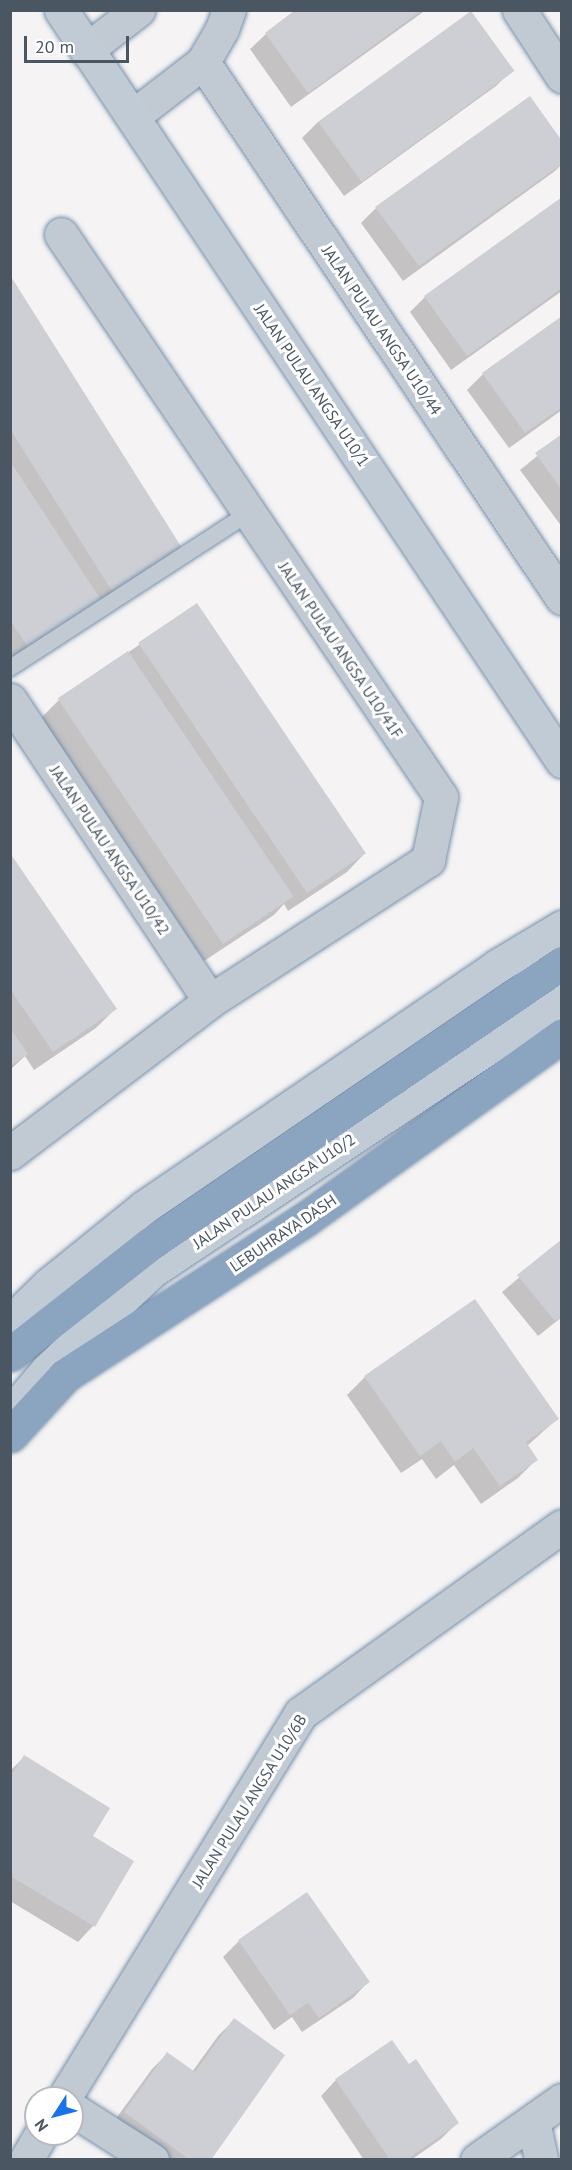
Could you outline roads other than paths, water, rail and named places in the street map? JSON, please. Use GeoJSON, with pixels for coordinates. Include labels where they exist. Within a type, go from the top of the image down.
{"type":"FeatureCollection","features":[{"type":"Feature","properties":{"kind":"highway"},"geometry":{"type":"LineString","coordinates":[[10,1354],[150,1244],[561,963]]}},
{"type":"Feature","properties":{"kind":"highway","name":"LEBUHRAYA DASH"},"geometry":{"type":"LineString","coordinates":[[10,1435],[65,1375],[304,1220],[561,1035]]}},
{"type":"Feature","properties":{"kind":"street","name":"JALAN PULAU ANGSA U10/1"},"geometry":{"type":"LineString","coordinates":[[60,10],[133,116],[561,761]]}},
{"type":"Feature","properties":{"kind":"street"},"geometry":{"type":"LineString","coordinates":[[86,50],[138,10]]}},
{"type":"Feature","properties":{"kind":"street"},"geometry":{"type":"LineString","coordinates":[[133,116],[194,70],[222,29],[229,10]]}},
{"type":"Feature","properties":{"kind":"street"},"geometry":{"type":"LineString","coordinates":[[519,10],[561,76]]}},
{"type":"Feature","properties":{"kind":"street","name":"JALAN PULAU ANGSA U10/44"},"geometry":{"type":"LineString","coordinates":[[194,70],[561,598]]}},
{"type":"Feature","properties":{"kind":"street","name":"JALAN PULAU ANGSA U10/41F"},"geometry":{"type":"LineString","coordinates":[[10,1153],[210,1001],[428,860],[441,797],[61,234]]}},
{"type":"Feature","properties":{"kind":"street","name":"JALAN PULAU ANGSA U10/42"},"geometry":{"type":"LineString","coordinates":[[10,700],[210,1001]]}},
{"type":"Feature","properties":{"kind":"street"},"geometry":{"type":"LineString","coordinates":[[10,1322],[49,1284],[144,1207],[497,966],[561,927]]}},
{"type":"Feature","properties":{"kind":"street","name":"JALAN PULAU ANGSA U10/2"},"geometry":{"type":"LineString","coordinates":[[10,1413],[47,1370],[152,1271],[561,999]]}},
{"type":"Feature","properties":{"kind":"street","name":"JALAN PULAU ANGSA U10/6B"},"geometry":{"type":"LineString","coordinates":[[71,2086],[302,1713],[561,1526]]}},
{"type":"Feature","properties":{"kind":"street"},"geometry":{"type":"LineString","coordinates":[[477,2160],[561,2100]]}},
{"type":"Feature","properties":{"kind":"street"},"geometry":{"type":"LineString","coordinates":[[84,2117],[152,2160]]}},
{"type":"Feature","properties":{"kind":"street"},"geometry":{"type":"LineString","coordinates":[[533,2121],[541,2160]]}},
{"type":"Feature","properties":{"kind":"street"},"geometry":{"type":"LineString","coordinates":[[26,2160],[34,2146]]}},
{"type":"Feature","properties":{"kind":"lane"},"geometry":{"type":"LineString","coordinates":[[10,668],[249,513]]}}]}
